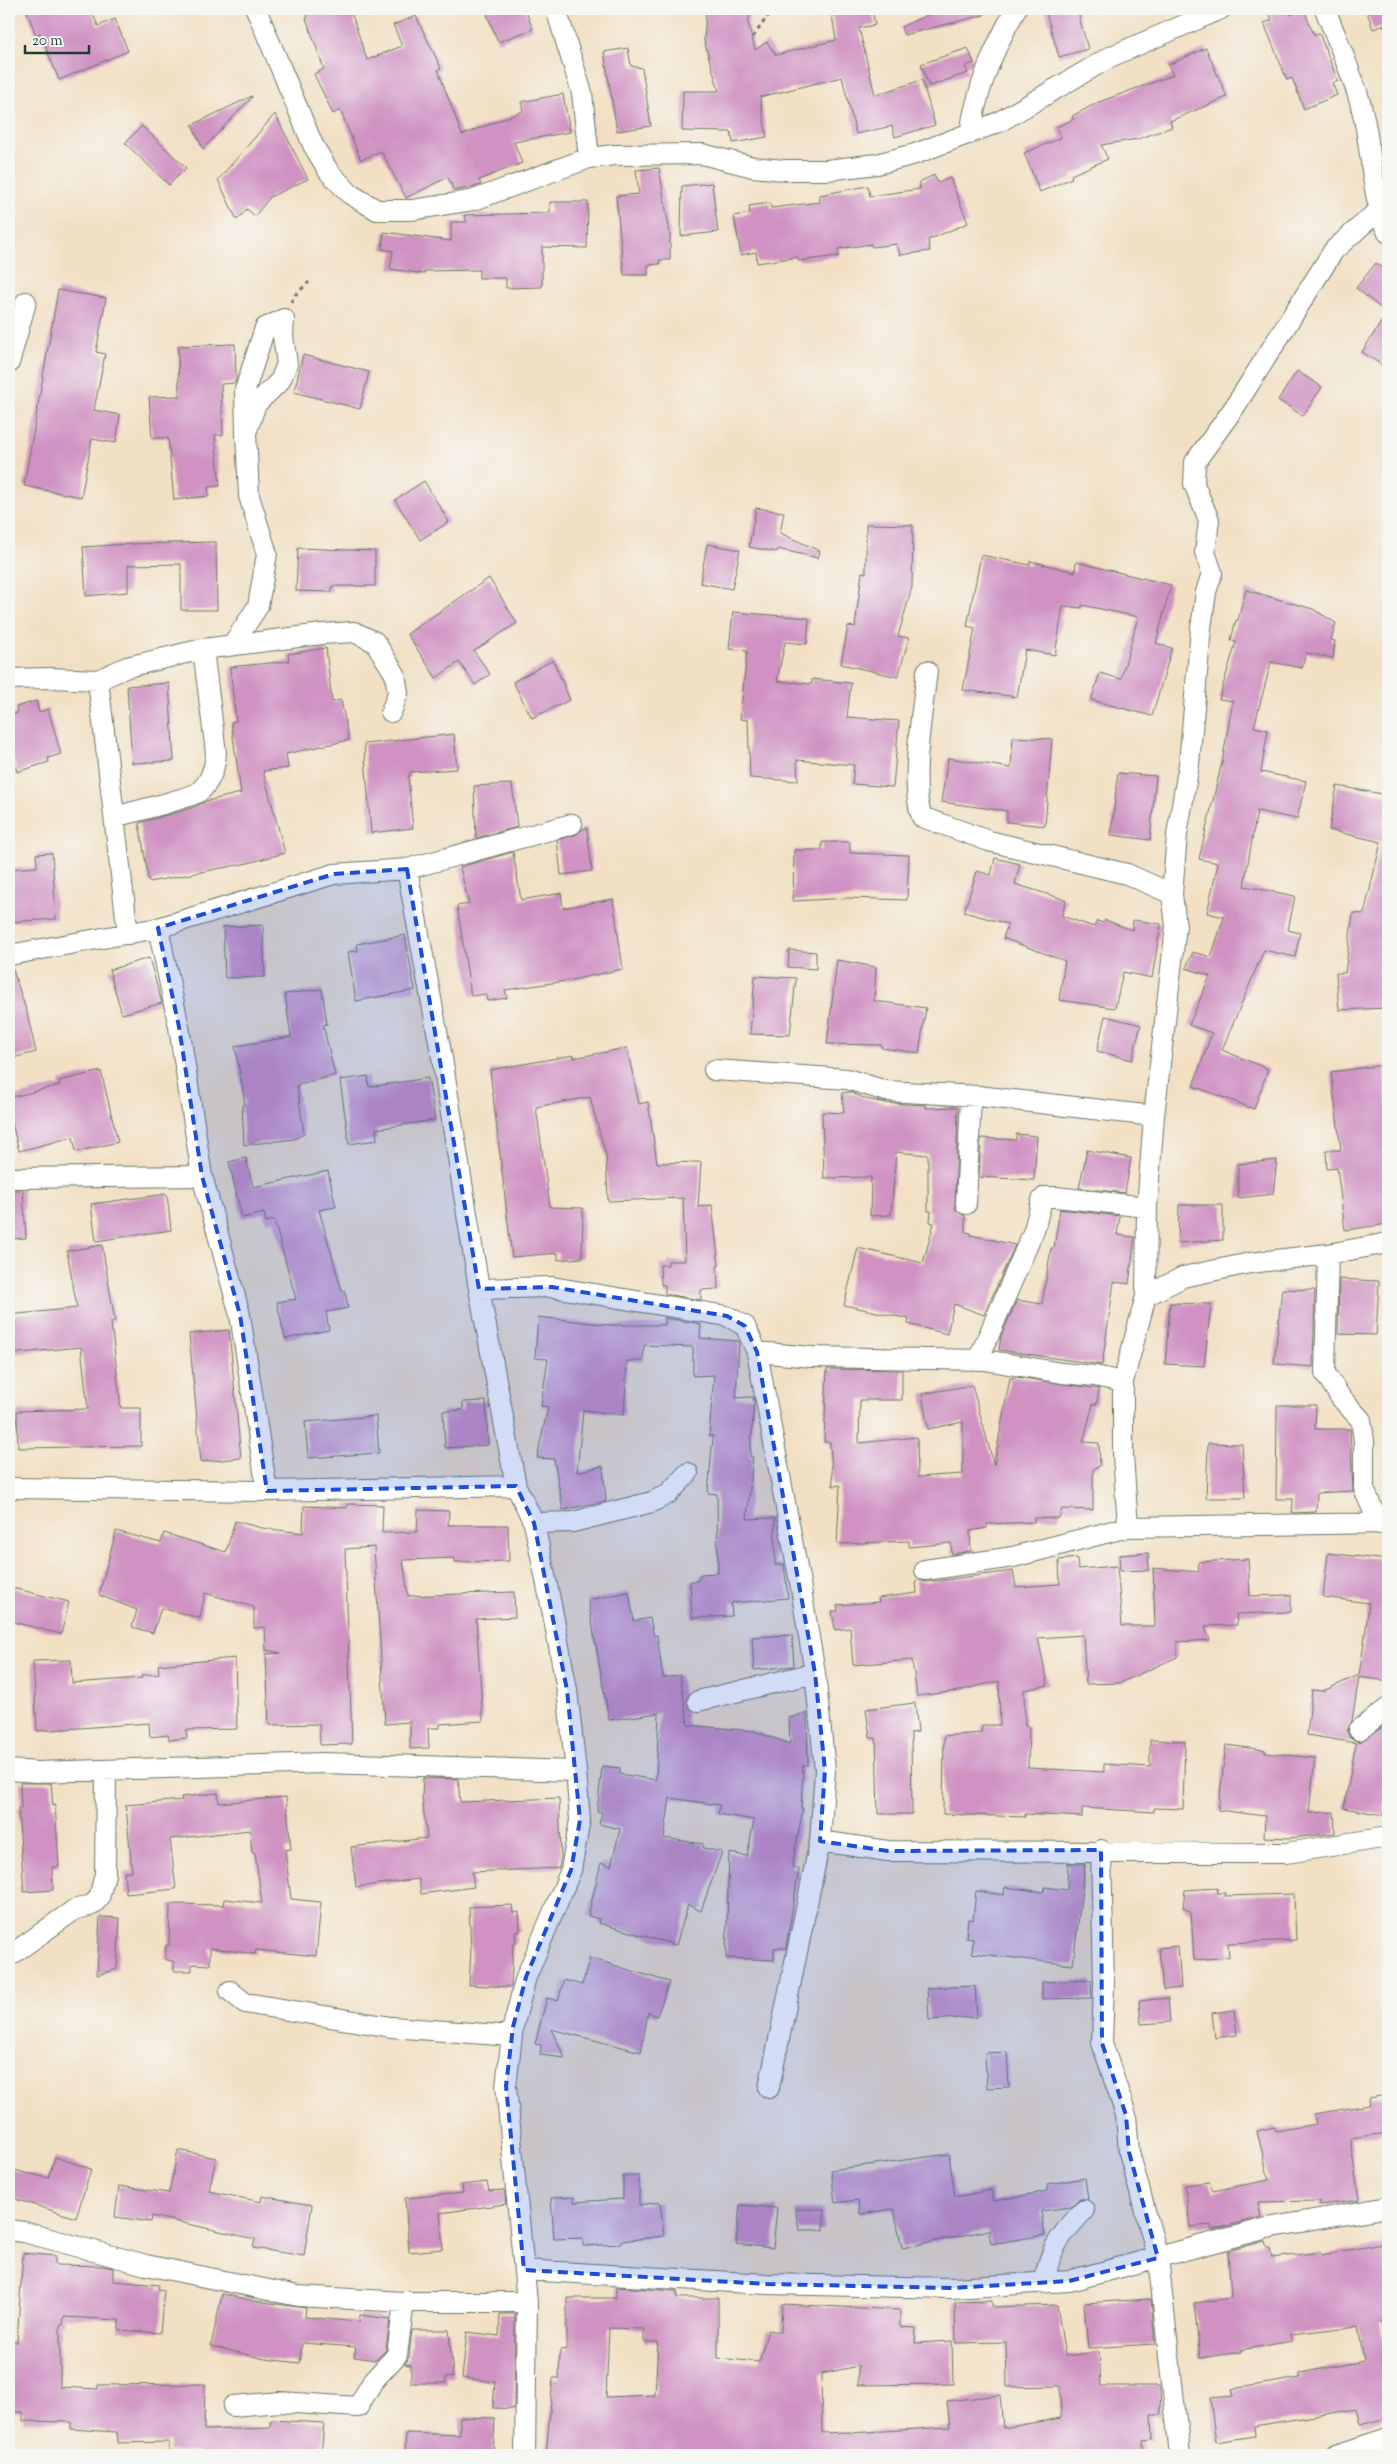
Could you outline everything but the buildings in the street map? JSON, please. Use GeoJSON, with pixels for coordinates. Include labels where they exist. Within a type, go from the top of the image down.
{"type":"FeatureCollection","features":[{"type":"Feature","properties":{"kind":"street"},"geometry":{"type":"LineString","coordinates":[[256,9],[314,145],[329,172],[350,194],[377,210],[412,210],[474,200],[589,158],[614,155],[702,154],[753,167],[784,170],[828,170],[877,164],[970,134],[998,122],[1044,98],[1110,57],[1222,9]]}},
{"type":"Feature","properties":{"kind":"street"},"geometry":{"type":"LineString","coordinates":[[556,9],[582,93],[589,158]]}},
{"type":"Feature","properties":{"kind":"street"},"geometry":{"type":"LineString","coordinates":[[970,134],[975,102],[999,40],[1016,9]]}},
{"type":"Feature","properties":{"kind":"street"},"geometry":{"type":"LineString","coordinates":[[1325,9],[1360,103],[1373,188],[1388,233]]}},
{"type":"Feature","properties":{"kind":"street"},"geometry":{"type":"LineString","coordinates":[[1128,1527],[1123,1456],[1124,1382],[1146,1296],[1147,1206],[1154,1116],[1176,926],[1172,894],[1178,835],[1189,764],[1201,628],[1206,592],[1212,573],[1206,552],[1209,520],[1194,484],[1195,462],[1234,408],[1334,250],[1379,210]]}},
{"type":"Feature","properties":{"kind":"street"},"geometry":{"type":"LineString","coordinates":[[9,363],[26,302]]}},
{"type":"Feature","properties":{"kind":"street"},"geometry":{"type":"LineString","coordinates":[[233,644],[258,606],[267,554],[249,496],[246,433],[245,390],[265,328],[284,319],[283,336],[287,364],[280,381],[256,404],[246,433]]}},
{"type":"Feature","properties":{"kind":"street"},"geometry":{"type":"LineString","coordinates":[[9,679],[98,680],[127,668],[203,649],[233,644],[354,632],[375,642],[395,674],[398,693],[390,712]]}},
{"type":"Feature","properties":{"kind":"street"},"geometry":{"type":"LineString","coordinates":[[114,817],[198,793],[209,780],[215,767],[216,753],[203,649]]}},
{"type":"Feature","properties":{"kind":"street"},"geometry":{"type":"LineString","coordinates":[[927,671],[919,733],[917,805],[922,817],[989,841],[1127,874],[1172,894]]}},
{"type":"Feature","properties":{"kind":"street"},"geometry":{"type":"LineString","coordinates":[[98,680],[128,934]]}},
{"type":"Feature","properties":{"kind":"street"},"geometry":{"type":"LineString","coordinates":[[9,955],[158,928],[334,874],[407,869],[572,824]]}},
{"type":"Feature","properties":{"kind":"street"},"geometry":{"type":"LineString","coordinates":[[407,869],[442,1058],[479,1289],[516,1486],[534,1523],[567,1690],[580,1820],[571,1870],[526,1977],[512,2036],[506,2086],[527,2302],[525,2455]]}},
{"type":"Feature","properties":{"kind":"street"},"geometry":{"type":"LineString","coordinates":[[158,928],[179,1027],[202,1176],[240,1315],[267,1491]]}},
{"type":"Feature","properties":{"kind":"street"},"geometry":{"type":"LineString","coordinates":[[714,1070],[847,1079],[886,1091],[971,1097],[1154,1116]]}},
{"type":"Feature","properties":{"kind":"street"},"geometry":{"type":"LineString","coordinates":[[966,1204],[971,1097]]}},
{"type":"Feature","properties":{"kind":"street"},"geometry":{"type":"LineString","coordinates":[[9,1178],[202,1176]]}},
{"type":"Feature","properties":{"kind":"street"},"geometry":{"type":"LineString","coordinates":[[978,1360],[1034,1230],[1037,1213],[1045,1197],[1147,1206]]}},
{"type":"Feature","properties":{"kind":"street"},"geometry":{"type":"LineString","coordinates":[[1146,1296],[1183,1277],[1250,1263],[1328,1254],[1388,1243]]}},
{"type":"Feature","properties":{"kind":"street"},"geometry":{"type":"LineString","coordinates":[[925,1570],[1014,1557],[1128,1527],[1384,1523],[1364,1489],[1364,1440],[1361,1420],[1341,1398],[1325,1373],[1328,1254]]}},
{"type":"Feature","properties":{"kind":"street"},"geometry":{"type":"LineString","coordinates":[[479,1289],[552,1286],[727,1316],[746,1326],[757,1352],[815,1673],[825,1770],[820,1841],[769,2088]]}},
{"type":"Feature","properties":{"kind":"street"},"geometry":{"type":"LineString","coordinates":[[757,1352],[812,1357],[978,1360],[1062,1373],[1096,1376],[1124,1382]]}},
{"type":"Feature","properties":{"kind":"street"},"geometry":{"type":"LineString","coordinates":[[534,1523],[573,1522],[652,1502],[668,1494],[688,1472]]}},
{"type":"Feature","properties":{"kind":"street"},"geometry":{"type":"LineString","coordinates":[[9,1488],[267,1491],[516,1486]]}},
{"type":"Feature","properties":{"kind":"street"},"geometry":{"type":"LineString","coordinates":[[698,1701],[815,1673]]}},
{"type":"Feature","properties":{"kind":"street"},"geometry":{"type":"LineString","coordinates":[[1359,1730],[1388,1708]]}},
{"type":"Feature","properties":{"kind":"street"},"geometry":{"type":"LineString","coordinates":[[9,1770],[37,1772],[324,1763],[576,1771]]}},
{"type":"Feature","properties":{"kind":"street"},"geometry":{"type":"LineString","coordinates":[[9,1953],[11,1954],[74,1910],[92,1905],[99,1898],[106,1874],[106,1770]]}},
{"type":"Feature","properties":{"kind":"street"},"geometry":{"type":"LineString","coordinates":[[820,1841],[888,1851],[1102,1850],[1286,1852],[1388,1837]]}},
{"type":"Feature","properties":{"kind":"street"},"geometry":{"type":"LineString","coordinates":[[1102,1850],[1104,1984],[1102,2043],[1126,2115],[1129,2152],[1158,2258],[1180,2455]]}},
{"type":"Feature","properties":{"kind":"street"},"geometry":{"type":"LineString","coordinates":[[230,1991],[245,2003],[382,2025],[512,2036]]}},
{"type":"Feature","properties":{"kind":"street"},"geometry":{"type":"LineString","coordinates":[[524,2270],[777,2284],[952,2288],[1069,2281],[1267,2228],[1388,2207]]}},
{"type":"Feature","properties":{"kind":"street"},"geometry":{"type":"LineString","coordinates":[[1045,2282],[1047,2262],[1058,2239],[1084,2210]]}},
{"type":"Feature","properties":{"kind":"street"},"geometry":{"type":"LineString","coordinates":[[9,2230],[24,2232],[146,2265],[298,2296],[404,2302],[527,2302]]}},
{"type":"Feature","properties":{"kind":"street"},"geometry":{"type":"LineString","coordinates":[[233,2406],[280,2402],[358,2407],[373,2381],[397,2356],[404,2302]]}},
{"type":"Feature","properties":{"kind":"street"},"geometry":{"type":"LineString","coordinates":[[1336,2455],[1388,2438]]}},
{"type":"Feature","properties":{"kind":"path"},"geometry":{"type":"LineString","coordinates":[[753,37],[773,9]]}},
{"type":"Feature","properties":{"kind":"path"},"geometry":{"type":"LineString","coordinates":[[284,319],[295,295],[309,282]]}},
{"type":"Feature","properties":{"kind":"highlighted area"},"geometry":{"type":"Polygon","coordinates":[[[407,869],[479,1289],[552,1287],[727,1316],[745,1326],[757,1352],[815,1673],[825,1770],[820,1841],[888,1851],[1101,1850],[1102,2043],[1126,2115],[1129,2152],[1158,2258],[1069,2281],[952,2288],[767,2284],[524,2270],[506,2086],[513,2027],[526,1977],[571,1870],[580,1820],[567,1690],[534,1523],[516,1486],[267,1491],[240,1315],[202,1176],[179,1027],[158,928],[334,874],[407,869]]]}}]}
